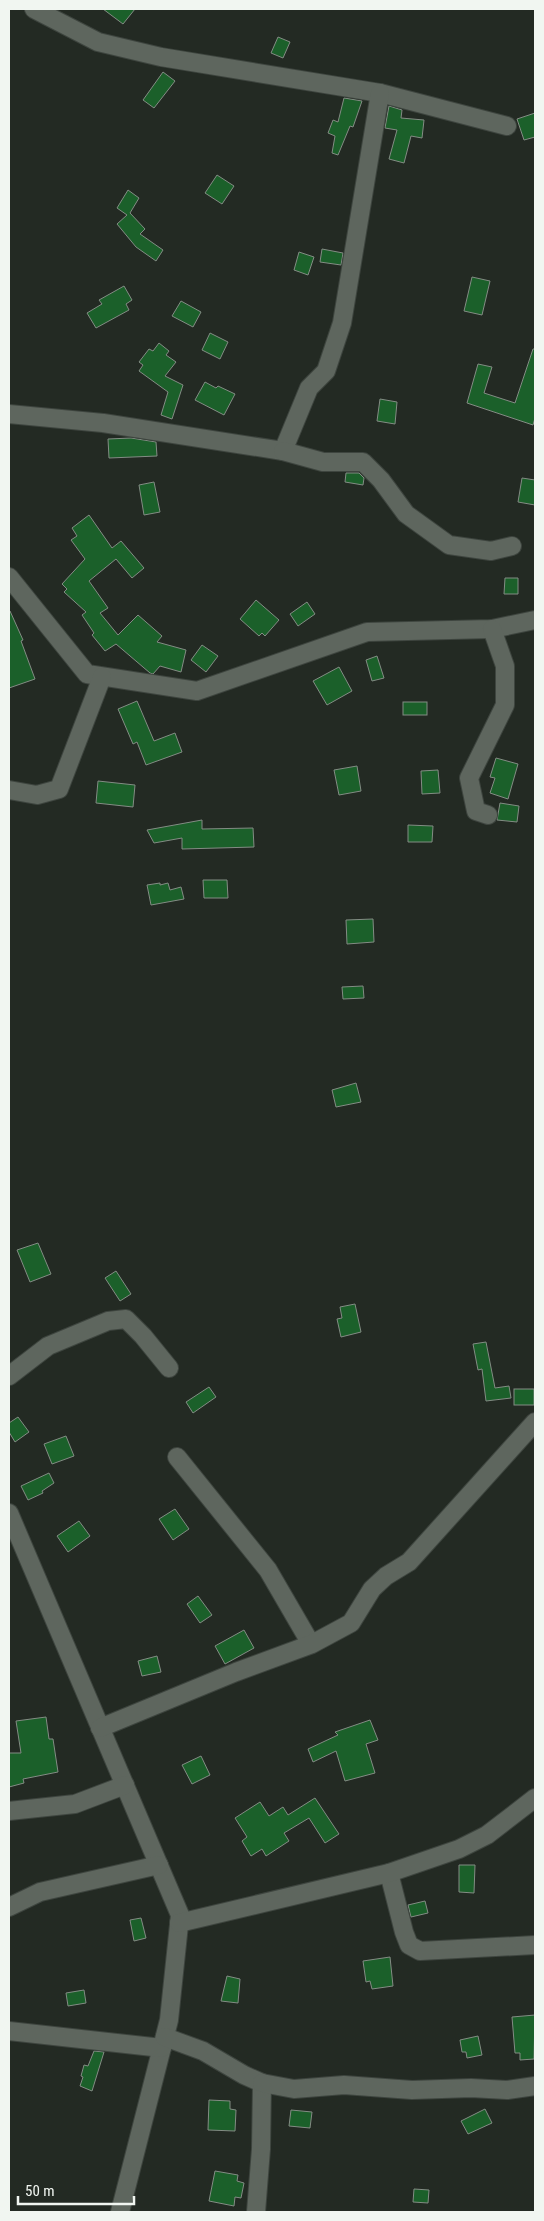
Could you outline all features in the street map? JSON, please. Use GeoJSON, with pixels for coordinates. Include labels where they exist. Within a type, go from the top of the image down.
{"type":"FeatureCollection","features":[{"type":"Feature","properties":{"kind":"street"},"geometry":{"type":"LineString","coordinates":[[34,9],[98,42],[161,57],[380,93],[507,126]]}},
{"type":"Feature","properties":{"kind":"street"},"geometry":{"type":"LineString","coordinates":[[283,452],[310,388],[326,372],[342,322],[380,93]]}},
{"type":"Feature","properties":{"kind":"street"},"geometry":{"type":"LineString","coordinates":[[9,414],[103,423],[283,452],[323,462],[364,462],[381,480],[406,514],[448,545],[491,551],[512,546]]}},
{"type":"Feature","properties":{"kind":"street"},"geometry":{"type":"LineString","coordinates":[[9,577],[87,674],[197,691],[367,632],[492,629],[535,620]]}},
{"type":"Feature","properties":{"kind":"street"},"geometry":{"type":"LineString","coordinates":[[488,815],[476,811],[469,778],[505,705],[506,666],[492,629]]}},
{"type":"Feature","properties":{"kind":"street"},"geometry":{"type":"LineString","coordinates":[[9,790],[37,795],[59,788],[102,677]]}},
{"type":"Feature","properties":{"kind":"street"},"geometry":{"type":"LineString","coordinates":[[9,1376],[48,1346],[108,1321],[126,1319],[143,1336],[169,1368]]}},
{"type":"Feature","properties":{"kind":"street"},"geometry":{"type":"LineString","coordinates":[[100,1728],[311,1644],[351,1623],[372,1589],[386,1576],[409,1562],[535,1422]]}},
{"type":"Feature","properties":{"kind":"street"},"geometry":{"type":"LineString","coordinates":[[177,1457],[268,1570],[311,1644]]}},
{"type":"Feature","properties":{"kind":"street"},"geometry":{"type":"LineString","coordinates":[[9,1513],[180,1914],[169,2020],[120,2212]]}},
{"type":"Feature","properties":{"kind":"street"},"geometry":{"type":"LineString","coordinates":[[9,1811],[75,1804],[125,1785]]}},
{"type":"Feature","properties":{"kind":"street"},"geometry":{"type":"LineString","coordinates":[[179,1923],[390,1873],[459,1849],[487,1835],[535,1798]]}},
{"type":"Feature","properties":{"kind":"street"},"geometry":{"type":"LineString","coordinates":[[9,1907],[40,1892],[159,1865]]}},
{"type":"Feature","properties":{"kind":"street"},"geometry":{"type":"LineString","coordinates":[[390,1873],[404,1932],[409,1945],[420,1951],[535,1945]]}},
{"type":"Feature","properties":{"kind":"street"},"geometry":{"type":"LineString","coordinates":[[9,2030],[163,2042],[203,2052],[244,2076],[262,2083],[294,2089],[344,2085],[412,2090],[471,2088],[507,2090],[535,2086]]}},
{"type":"Feature","properties":{"kind":"street"},"geometry":{"type":"LineString","coordinates":[[256,2212],[262,2149],[262,2083]]}},
{"type":"Feature","properties":{"kind":"building"},"geometry":{"type":"Polygon","coordinates":[[[103,9],[135,9],[123,24],[103,9]]]}},
{"type":"Feature","properties":{"kind":"building"},"geometry":{"type":"Polygon","coordinates":[[[278,37],[290,42],[283,58],[271,53],[278,37]]]}},
{"type":"Feature","properties":{"kind":"building"},"geometry":{"type":"Polygon","coordinates":[[[163,72],[175,81],[154,108],[143,100],[163,72]]]}},
{"type":"Feature","properties":{"kind":"building"},"geometry":{"type":"Polygon","coordinates":[[[344,98],[362,101],[353,127],[350,126],[338,155],[332,153],[335,136],[328,133],[333,120],[338,122],[344,98]]]}},
{"type":"Feature","properties":{"kind":"building"},"geometry":{"type":"Polygon","coordinates":[[[389,106],[402,110],[401,118],[424,120],[422,138],[411,136],[404,163],[389,159],[397,130],[385,128],[389,106]]]}},
{"type":"Feature","properties":{"kind":"building"},"geometry":{"type":"Polygon","coordinates":[[[535,113],[535,137],[524,140],[517,119],[535,113]]]}},
{"type":"Feature","properties":{"kind":"building"},"geometry":{"type":"Polygon","coordinates":[[[217,175],[234,186],[222,204],[205,193],[217,175]]]}},
{"type":"Feature","properties":{"kind":"building"},"geometry":{"type":"Polygon","coordinates":[[[128,190],[139,198],[130,213],[145,229],[140,234],[163,250],[156,261],[136,247],[117,224],[127,215],[117,208],[128,190]]]}},
{"type":"Feature","properties":{"kind":"building"},"geometry":{"type":"Polygon","coordinates":[[[322,249],[343,253],[341,265],[320,262],[322,249]]]}},
{"type":"Feature","properties":{"kind":"building"},"geometry":{"type":"Polygon","coordinates":[[[299,252],[314,257],[308,275],[294,270],[299,252]]]}},
{"type":"Feature","properties":{"kind":"building"},"geometry":{"type":"Polygon","coordinates":[[[472,277],[490,281],[482,315],[464,311],[472,277]]]}},
{"type":"Feature","properties":{"kind":"building"},"geometry":{"type":"Polygon","coordinates":[[[124,286],[132,300],[126,304],[129,310],[96,328],[87,313],[102,304],[99,300],[124,286]]]}},
{"type":"Feature","properties":{"kind":"building"},"geometry":{"type":"Polygon","coordinates":[[[181,301],[201,312],[193,327],[172,316],[181,301]]]}},
{"type":"Feature","properties":{"kind":"building"},"geometry":{"type":"Polygon","coordinates":[[[210,333],[228,342],[220,359],[202,350],[210,333]]]}},
{"type":"Feature","properties":{"kind":"building"},"geometry":{"type":"Polygon","coordinates":[[[159,343],[169,351],[166,355],[176,362],[165,376],[183,385],[172,419],[161,415],[168,392],[139,371],[143,365],[139,362],[149,349],[153,351],[159,343]]]}},
{"type":"Feature","properties":{"kind":"building"},"geometry":{"type":"Polygon","coordinates":[[[533,349],[535,349],[535,418],[533,425],[467,403],[478,364],[492,367],[484,393],[515,403],[533,349]]]}},
{"type":"Feature","properties":{"kind":"building"},"geometry":{"type":"Polygon","coordinates":[[[205,382],[235,394],[224,415],[195,400],[205,382]]]}},
{"type":"Feature","properties":{"kind":"building"},"geometry":{"type":"Polygon","coordinates":[[[380,399],[397,402],[395,424],[377,421],[380,399]]]}},
{"type":"Feature","properties":{"kind":"building"},"geometry":{"type":"Polygon","coordinates":[[[131,438],[156,442],[157,456],[109,458],[108,439],[131,438]]]}},
{"type":"Feature","properties":{"kind":"building"},"geometry":{"type":"Polygon","coordinates":[[[346,473],[359,473],[364,478],[363,485],[345,482],[346,473]]]}},
{"type":"Feature","properties":{"kind":"building"},"geometry":{"type":"Polygon","coordinates":[[[522,478],[535,480],[535,505],[518,502],[522,478]]]}},
{"type":"Feature","properties":{"kind":"building"},"geometry":{"type":"Polygon","coordinates":[[[154,482],[160,512],[144,515],[139,485],[154,482]]]}},
{"type":"Feature","properties":{"kind":"building"},"geometry":{"type":"Polygon","coordinates":[[[89,515],[112,548],[121,541],[144,568],[132,578],[116,559],[89,581],[108,608],[100,613],[118,635],[138,615],[162,636],[157,642],[186,650],[181,672],[160,666],[153,674],[150,673],[116,644],[105,651],[92,635],[94,633],[82,615],[86,612],[64,592],[67,589],[62,584],[85,559],[71,540],[77,536],[72,528],[89,515]]]}},
{"type":"Feature","properties":{"kind":"building"},"geometry":{"type":"Polygon","coordinates":[[[505,578],[518,578],[518,594],[504,594],[505,578]]]}},
{"type":"Feature","properties":{"kind":"building"},"geometry":{"type":"Polygon","coordinates":[[[256,600],[279,620],[265,636],[262,633],[259,636],[240,619],[256,600]]]}},
{"type":"Feature","properties":{"kind":"building"},"geometry":{"type":"Polygon","coordinates":[[[307,602],[315,614],[298,626],[290,614],[307,602]]]}},
{"type":"Feature","properties":{"kind":"building"},"geometry":{"type":"Polygon","coordinates":[[[9,612],[23,640],[21,641],[35,679],[9,688],[9,612]]]}},
{"type":"Feature","properties":{"kind":"building"},"geometry":{"type":"Polygon","coordinates":[[[202,645],[218,656],[206,672],[191,660],[202,645]]]}},
{"type":"Feature","properties":{"kind":"building"},"geometry":{"type":"Polygon","coordinates":[[[377,656],[384,678],[372,681],[366,660],[377,656]]]}},
{"type":"Feature","properties":{"kind":"building"},"geometry":{"type":"Polygon","coordinates":[[[339,667],[352,691],[327,705],[313,681],[339,667]]]}},
{"type":"Feature","properties":{"kind":"building"},"geometry":{"type":"Polygon","coordinates":[[[137,701],[154,741],[175,733],[182,752],[146,765],[137,742],[133,744],[118,709],[137,701]]]}},
{"type":"Feature","properties":{"kind":"building"},"geometry":{"type":"Polygon","coordinates":[[[403,702],[427,702],[427,715],[403,715],[403,702]]]}},
{"type":"Feature","properties":{"kind":"building"},"geometry":{"type":"Polygon","coordinates":[[[496,758],[518,764],[508,799],[490,793],[495,778],[490,777],[496,758]]]}},
{"type":"Feature","properties":{"kind":"building"},"geometry":{"type":"Polygon","coordinates":[[[357,766],[361,791],[339,795],[334,770],[357,766]]]}},
{"type":"Feature","properties":{"kind":"building"},"geometry":{"type":"Polygon","coordinates":[[[438,770],[440,793],[422,794],[421,771],[438,770]]]}},
{"type":"Feature","properties":{"kind":"building"},"geometry":{"type":"Polygon","coordinates":[[[98,781],[135,785],[133,807],[96,803],[98,781]]]}},
{"type":"Feature","properties":{"kind":"building"},"geometry":{"type":"Polygon","coordinates":[[[500,803],[519,806],[517,822],[497,820],[500,803]]]}},
{"type":"Feature","properties":{"kind":"building"},"geometry":{"type":"Polygon","coordinates":[[[202,820],[202,829],[253,828],[254,847],[182,849],[182,838],[154,843],[147,830],[202,820]]]}},
{"type":"Feature","properties":{"kind":"building"},"geometry":{"type":"Polygon","coordinates":[[[408,825],[433,826],[432,842],[408,842],[408,825]]]}},
{"type":"Feature","properties":{"kind":"building"},"geometry":{"type":"Polygon","coordinates":[[[203,880],[227,880],[228,898],[204,898],[203,880]]]}},
{"type":"Feature","properties":{"kind":"building"},"geometry":{"type":"Polygon","coordinates":[[[160,883],[160,885],[168,883],[170,890],[181,887],[184,899],[151,905],[147,885],[160,883]]]}},
{"type":"Feature","properties":{"kind":"building"},"geometry":{"type":"Polygon","coordinates":[[[373,919],[374,942],[347,944],[346,920],[373,919]]]}},
{"type":"Feature","properties":{"kind":"building"},"geometry":{"type":"Polygon","coordinates":[[[363,986],[364,998],[343,999],[342,987],[363,986]]]}},
{"type":"Feature","properties":{"kind":"building"},"geometry":{"type":"Polygon","coordinates":[[[356,1083],[361,1102],[336,1107],[332,1090],[356,1083]]]}},
{"type":"Feature","properties":{"kind":"building"},"geometry":{"type":"Polygon","coordinates":[[[38,1243],[51,1274],[30,1282],[17,1250],[38,1243]]]}},
{"type":"Feature","properties":{"kind":"building"},"geometry":{"type":"Polygon","coordinates":[[[116,1271],[131,1294],[120,1301],[105,1278],[116,1271]]]}},
{"type":"Feature","properties":{"kind":"building"},"geometry":{"type":"Polygon","coordinates":[[[355,1304],[361,1332],[341,1337],[337,1319],[342,1318],[340,1307],[355,1304]]]}},
{"type":"Feature","properties":{"kind":"building"},"geometry":{"type":"Polygon","coordinates":[[[486,1342],[495,1388],[509,1386],[511,1398],[486,1401],[482,1369],[478,1370],[473,1344],[486,1342]]]}},
{"type":"Feature","properties":{"kind":"building"},"geometry":{"type":"Polygon","coordinates":[[[209,1387],[216,1397],[193,1413],[186,1402],[209,1387]]]}},
{"type":"Feature","properties":{"kind":"building"},"geometry":{"type":"Polygon","coordinates":[[[514,1389],[534,1389],[534,1405],[514,1405],[514,1389]]]}},
{"type":"Feature","properties":{"kind":"building"},"geometry":{"type":"Polygon","coordinates":[[[18,1417],[29,1432],[15,1442],[9,1432],[9,1423],[18,1417]]]}},
{"type":"Feature","properties":{"kind":"building"},"geometry":{"type":"Polygon","coordinates":[[[66,1436],[74,1456],[52,1464],[44,1444],[66,1436]]]}},
{"type":"Feature","properties":{"kind":"building"},"geometry":{"type":"Polygon","coordinates":[[[49,1473],[54,1483],[42,1491],[43,1493],[28,1500],[21,1486],[49,1473]]]}},
{"type":"Feature","properties":{"kind":"building"},"geometry":{"type":"Polygon","coordinates":[[[175,1509],[189,1529],[173,1540],[159,1519],[175,1509]]]}},
{"type":"Feature","properties":{"kind":"building"},"geometry":{"type":"Polygon","coordinates":[[[79,1521],[90,1536],[68,1552],[57,1536],[79,1521]]]}},
{"type":"Feature","properties":{"kind":"building"},"geometry":{"type":"Polygon","coordinates":[[[198,1596],[212,1615],[200,1623],[187,1604],[198,1596]]]}},
{"type":"Feature","properties":{"kind":"building"},"geometry":{"type":"Polygon","coordinates":[[[244,1630],[254,1648],[225,1664],[215,1646],[244,1630]]]}},
{"type":"Feature","properties":{"kind":"building"},"geometry":{"type":"Polygon","coordinates":[[[157,1656],[161,1672],[142,1676],[138,1661],[157,1656]]]}},
{"type":"Feature","properties":{"kind":"building"},"geometry":{"type":"Polygon","coordinates":[[[46,1717],[49,1739],[53,1739],[58,1772],[23,1779],[24,1783],[9,1787],[9,1753],[21,1753],[16,1721],[46,1717]]]}},
{"type":"Feature","properties":{"kind":"building"},"geometry":{"type":"Polygon","coordinates":[[[370,1720],[378,1740],[366,1744],[375,1773],[345,1781],[336,1751],[313,1762],[308,1749],[338,1735],[335,1732],[370,1720]]]}},
{"type":"Feature","properties":{"kind":"building"},"geometry":{"type":"Polygon","coordinates":[[[201,1756],[210,1775],[192,1784],[182,1765],[201,1756]]]}},
{"type":"Feature","properties":{"kind":"building"},"geometry":{"type":"Polygon","coordinates":[[[315,1798],[339,1834],[325,1843],[309,1818],[284,1833],[289,1841],[266,1856],[262,1849],[251,1856],[242,1841],[247,1837],[235,1818],[260,1802],[269,1816],[283,1807],[288,1815],[315,1798]]]}},
{"type":"Feature","properties":{"kind":"building"},"geometry":{"type":"Polygon","coordinates":[[[459,1865],[475,1865],[474,1893],[459,1892],[459,1865]]]}},
{"type":"Feature","properties":{"kind":"building"},"geometry":{"type":"Polygon","coordinates":[[[425,1901],[428,1913],[411,1917],[408,1905],[425,1901]]]}},
{"type":"Feature","properties":{"kind":"building"},"geometry":{"type":"Polygon","coordinates":[[[141,1918],[146,1938],[134,1941],[130,1920],[141,1918]]]}},
{"type":"Feature","properties":{"kind":"building"},"geometry":{"type":"Polygon","coordinates":[[[390,1957],[393,1986],[372,1989],[370,1981],[366,1982],[363,1961],[390,1957]]]}},
{"type":"Feature","properties":{"kind":"building"},"geometry":{"type":"Polygon","coordinates":[[[227,1976],[240,1979],[238,2003],[221,2001],[227,1976]]]}},
{"type":"Feature","properties":{"kind":"building"},"geometry":{"type":"Polygon","coordinates":[[[84,1990],[86,2003],[68,2006],[66,1993],[84,1990]]]}},
{"type":"Feature","properties":{"kind":"building"},"geometry":{"type":"Polygon","coordinates":[[[535,2015],[534,2059],[520,2060],[520,2053],[515,2053],[512,2017],[535,2015]]]}},
{"type":"Feature","properties":{"kind":"building"},"geometry":{"type":"Polygon","coordinates":[[[478,2036],[482,2055],[467,2058],[466,2052],[462,2052],[460,2040],[478,2036]]]}},
{"type":"Feature","properties":{"kind":"building"},"geometry":{"type":"Polygon","coordinates":[[[94,2051],[104,2052],[92,2091],[80,2086],[84,2065],[88,2066],[94,2051]]]}},
{"type":"Feature","properties":{"kind":"building"},"geometry":{"type":"Polygon","coordinates":[[[209,2100],[230,2101],[230,2109],[236,2110],[235,2131],[208,2130],[209,2100]]]}},
{"type":"Feature","properties":{"kind":"building"},"geometry":{"type":"Polygon","coordinates":[[[485,2109],[492,2123],[468,2134],[461,2121],[485,2109]]]}},
{"type":"Feature","properties":{"kind":"building"},"geometry":{"type":"Polygon","coordinates":[[[291,2110],[312,2112],[310,2128],[289,2126],[291,2110]]]}},
{"type":"Feature","properties":{"kind":"building"},"geometry":{"type":"Polygon","coordinates":[[[215,2171],[238,2175],[237,2181],[244,2183],[241,2198],[235,2197],[234,2206],[209,2201],[215,2171]]]}},
{"type":"Feature","properties":{"kind":"building"},"geometry":{"type":"Polygon","coordinates":[[[414,2189],[429,2190],[428,2203],[413,2202],[414,2189]]]}}]}
